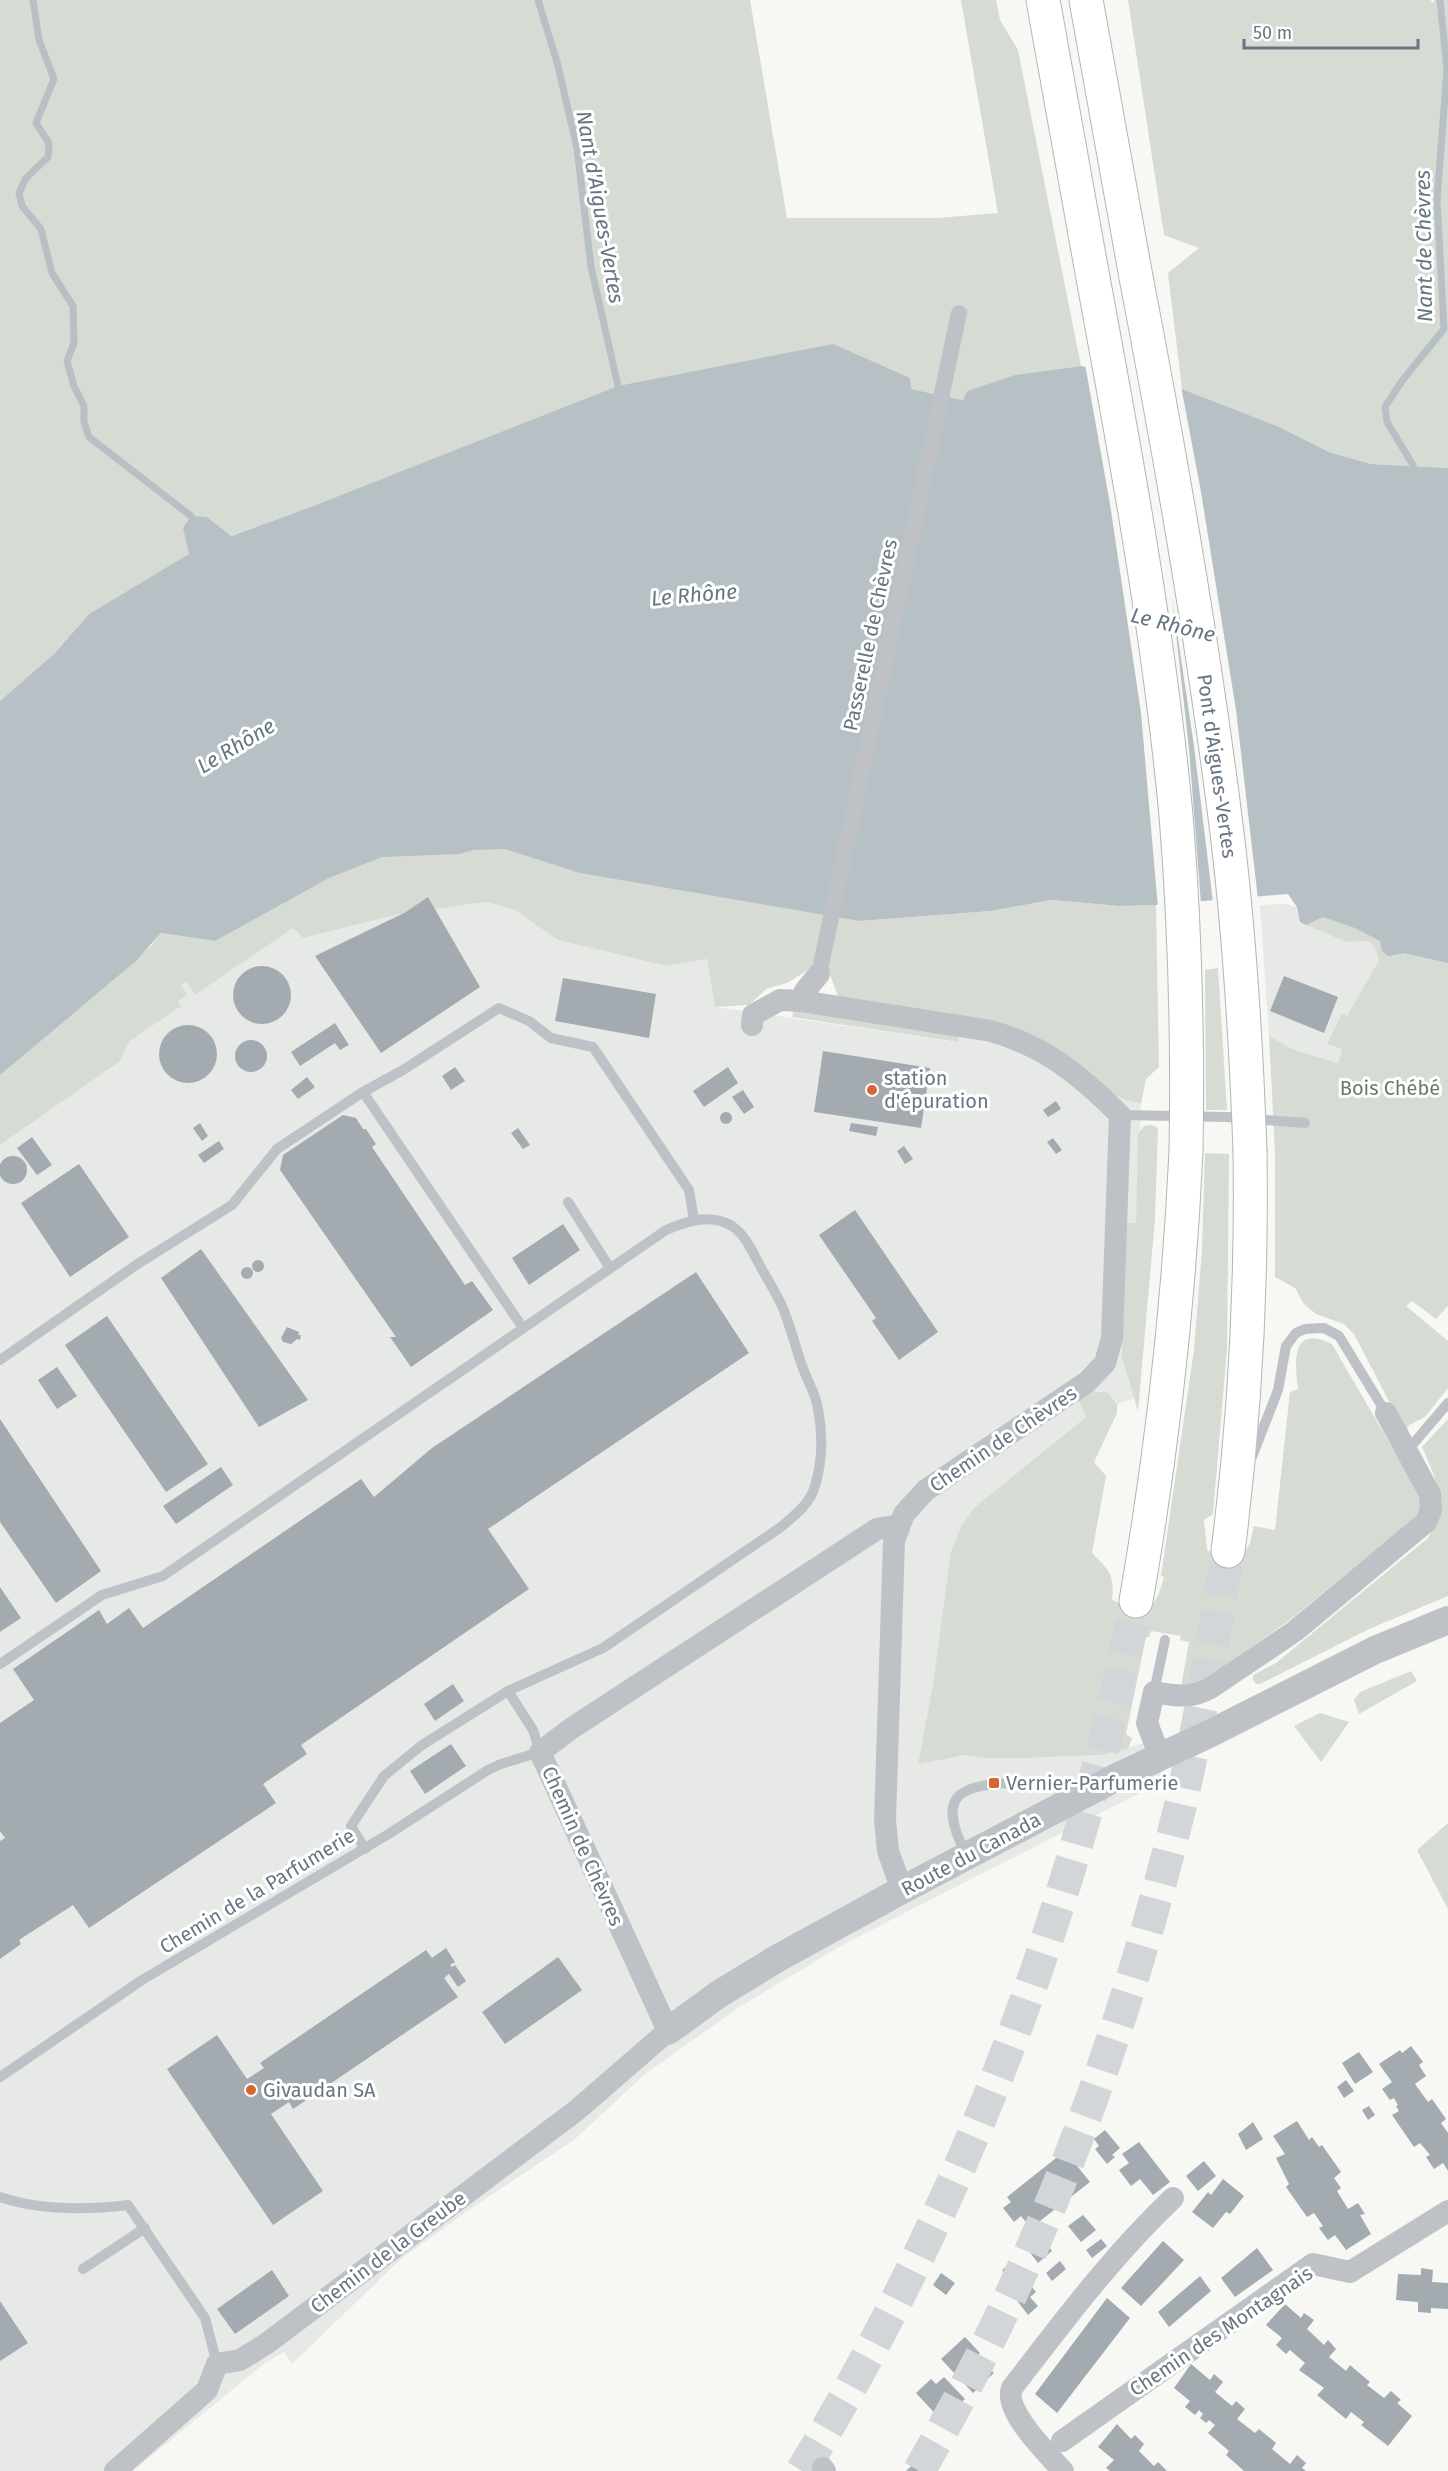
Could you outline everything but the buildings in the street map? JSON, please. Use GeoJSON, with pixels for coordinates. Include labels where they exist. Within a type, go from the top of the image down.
{"type":"FeatureCollection","features":[{"type":"Feature","properties":{"kind":"highway"},"geometry":{"type":"LineString","coordinates":[[1043,0],[1150,605],[1168,748],[1183,932],[1186,1151],[1181,1241],[1171,1351],[1154,1489],[1136,1601]]}},
{"type":"Feature","properties":{"kind":"highway","name":"Pont d'Aigues-Vertes"},"geometry":{"type":"LineString","coordinates":[[1086,0],[1195,606],[1225,810],[1241,975],[1250,1152],[1248,1335],[1228,1551]]}},
{"type":"Feature","properties":{"kind":"street","name":"Passerelle de Chèvres"},"geometry":{"type":"LineString","coordinates":[[820,970],[959,314]]}},
{"type":"Feature","properties":{"kind":"street"},"geometry":{"type":"LineString","coordinates":[[801,1001],[805,991],[820,970]]}},
{"type":"Feature","properties":{"kind":"street"},"geometry":{"type":"LineString","coordinates":[[752,1025],[753,1015],[780,1000],[801,1001],[991,1031],[1016,1038],[1063,1064],[1120,1114]]}},
{"type":"Feature","properties":{"kind":"street","name":"Chemin de Chèvres"},"geometry":{"type":"LineString","coordinates":[[668,2031],[540,1752],[572,1728],[877,1529],[899,1525],[904,1514],[926,1490],[1087,1382],[1105,1363],[1112,1338],[1120,1114]]}},
{"type":"Feature","properties":{"kind":"street"},"geometry":{"type":"LineString","coordinates":[[1160,1757],[1147,1722],[1154,1692],[1188,1697],[1212,1687],[1295,1631],[1419,1530],[1430,1515],[1432,1499],[1386,1413]]}},
{"type":"Feature","properties":{"kind":"street"},"geometry":{"type":"LineString","coordinates":[[899,1525],[893,1556],[885,1820],[888,1851],[902,1890]]}},
{"type":"Feature","properties":{"kind":"street","name":"Route du Canada"},"geometry":{"type":"LineString","coordinates":[[668,2031],[719,1994],[768,1964],[1093,1789],[1375,1650],[1448,1620]]}},
{"type":"Feature","properties":{"kind":"street","name":"Chemin de la Greube"},"geometry":{"type":"LineString","coordinates":[[217,2364],[240,2360],[266,2344],[577,2110],[668,2031]]}},
{"type":"Feature","properties":{"kind":"street"},"geometry":{"type":"LineString","coordinates":[[1063,2471],[1012,2408],[1010,2394],[1012,2388],[1092,2283],[1120,2251],[1173,2198]]}},
{"type":"Feature","properties":{"kind":"street","name":"Chemin des Montagnais"},"geometry":{"type":"LineString","coordinates":[[1062,2441],[1313,2264],[1350,2272],[1448,2211]]}},
{"type":"Feature","properties":{"kind":"street"},"geometry":{"type":"LineString","coordinates":[[115,2471],[207,2390],[217,2364]]}},
{"type":"Feature","properties":{"kind":"lane"},"geometry":{"type":"LineString","coordinates":[[0,1360],[136,1265],[232,1205],[277,1149],[363,1092],[404,1070],[499,1008],[530,1021],[551,1038],[593,1047],[689,1190],[694,1220]]}},
{"type":"Feature","properties":{"kind":"lane"},"geometry":{"type":"LineString","coordinates":[[363,1092],[523,1328]]}},
{"type":"Feature","properties":{"kind":"lane"},"geometry":{"type":"LineString","coordinates":[[1120,1114],[1227,1117],[1305,1124]]}},
{"type":"Feature","properties":{"kind":"lane"},"geometry":{"type":"LineString","coordinates":[[568,1202],[610,1268]]}},
{"type":"Feature","properties":{"kind":"lane"},"geometry":{"type":"LineString","coordinates":[[0,1664],[102,1595],[163,1576],[666,1230],[694,1220],[721,1221],[741,1233],[782,1307],[819,1410],[821,1445],[815,1487],[809,1500],[800,1512],[781,1527],[603,1648],[508,1691],[422,1745],[384,1776],[351,1826],[364,1849]]}},
{"type":"Feature","properties":{"kind":"lane"},"geometry":{"type":"LineString","coordinates":[[1234,1501],[1278,1390],[1286,1346],[1296,1333],[1315,1327],[1324,1328],[1339,1336],[1386,1413]]}},
{"type":"Feature","properties":{"kind":"lane"},"geometry":{"type":"LineString","coordinates":[[1407,1451],[1448,1403]]}},
{"type":"Feature","properties":{"kind":"lane"},"geometry":{"type":"LineString","coordinates":[[1154,1692],[1165,1640]]}},
{"type":"Feature","properties":{"kind":"lane"},"geometry":{"type":"LineString","coordinates":[[508,1691],[533,1730],[540,1752]]}},
{"type":"Feature","properties":{"kind":"lane","name":"Chemin de la Parfumerie"},"geometry":{"type":"LineString","coordinates":[[0,2077],[142,1980],[364,1849],[488,1770],[540,1752]]}},
{"type":"Feature","properties":{"kind":"lane"},"geometry":{"type":"LineString","coordinates":[[967,1857],[954,1827],[952,1814],[956,1799],[969,1788],[987,1784],[1065,1783],[1093,1789]]}},
{"type":"Feature","properties":{"kind":"lane"},"geometry":{"type":"LineString","coordinates":[[0,2198],[40,2206],[94,2209],[128,2205],[205,2318],[217,2364]]}},
{"type":"Feature","properties":{"kind":"lane"},"geometry":{"type":"LineString","coordinates":[[82,2270],[145,2228]]}},
{"type":"Feature","properties":{"kind":"shaded area"},"geometry":{"type":"Polygon","coordinates":[[[428,897],[435,909],[486,902],[516,910],[558,940],[666,966],[707,959],[716,1007],[957,1042],[959,1036],[994,1024],[1123,1099],[1141,1104],[1136,1224],[1124,1223],[1128,1380],[1136,1398],[1117,1404],[1107,1392],[1097,1390],[1078,1400],[1086,1417],[975,1507],[933,1684],[918,1763],[965,1755],[983,1758],[1024,1758],[1100,1755],[1151,1741],[1167,1779],[844,1944],[741,2006],[645,2074],[574,2140],[476,2205],[401,2259],[292,2364],[284,2352],[265,2363],[133,2471],[0,2471],[0,1145],[119,1062],[130,1041],[180,1006],[177,1002],[181,985],[187,982],[195,995],[293,928],[303,938],[404,913],[428,897]]]}},
{"type":"Feature","properties":{"kind":"shaded area"},"geometry":{"type":"Polygon","coordinates":[[[1286,904],[1297,907],[1297,912],[1306,925],[1346,942],[1369,941],[1379,960],[1347,1016],[1343,1014],[1327,1043],[1342,1049],[1338,1063],[1292,1049],[1269,1036],[1260,905],[1286,904]]]}},
{"type":"Feature","properties":{"kind":"green space"},"geometry":{"type":"Polygon","coordinates":[[[0,0],[750,0],[787,218],[938,218],[998,213],[961,0],[996,0],[1000,20],[1018,50],[1081,366],[1015,375],[967,391],[963,400],[911,389],[910,386],[316,505],[230,536],[207,517],[183,528],[190,554],[89,614],[55,653],[0,701],[0,0]]]}},
{"type":"Feature","properties":{"kind":"green space"},"geometry":{"type":"Polygon","coordinates":[[[1128,0],[1430,0],[1434,3],[1434,0],[1448,0],[1448,468],[1371,464],[1329,452],[1277,426],[1182,389],[1168,273],[1199,248],[1164,235],[1128,0]]]}},
{"type":"Feature","properties":{"kind":"green space"},"geometry":{"type":"Polygon","coordinates":[[[490,823],[861,921],[991,911],[1051,900],[1120,906],[1156,905],[1159,1067],[1146,1079],[1141,1104],[1123,1099],[1105,1089],[1058,1049],[840,1002],[827,966],[813,967],[787,983],[766,989],[749,1005],[715,1007],[707,959],[666,966],[558,940],[515,910],[486,902],[435,909],[428,897],[404,913],[303,938],[293,928],[195,995],[186,982],[181,985],[187,995],[178,1001],[181,1006],[130,1041],[119,1062],[0,1145],[0,1075],[151,946],[161,933],[215,941],[293,896],[288,882],[490,823]]]}},
{"type":"Feature","properties":{"kind":"green space","name":"Bois Chébé"},"geometry":{"type":"Polygon","coordinates":[[[1448,888],[1448,1306],[1436,1319],[1412,1301],[1406,1306],[1448,1341],[1448,1388],[1425,1417],[1409,1425],[1405,1432],[1354,1334],[1344,1324],[1316,1314],[1304,1304],[1295,1288],[1275,1277],[1275,1152],[1269,1036],[1292,1049],[1338,1063],[1342,1049],[1327,1044],[1342,1013],[1347,1016],[1379,960],[1369,941],[1346,942],[1306,925],[1322,917],[1448,888]]]}},
{"type":"Feature","properties":{"kind":"green space"},"geometry":{"type":"Polygon","coordinates":[[[1218,968],[1227,1110],[1206,1110],[1205,970],[1218,968]]]}},
{"type":"Feature","properties":{"kind":"green space"},"geometry":{"type":"Polygon","coordinates":[[[794,1009],[959,1036],[958,1042],[792,1017],[794,1009]]]}},
{"type":"Feature","properties":{"kind":"green space"},"geometry":{"type":"Polygon","coordinates":[[[1152,1125],[1158,1128],[1155,1219],[1138,1411],[1122,1358],[1123,1223],[1136,1223],[1138,1134],[1144,1126],[1152,1125]]]}},
{"type":"Feature","properties":{"kind":"green space"},"geometry":{"type":"Polygon","coordinates":[[[1205,1153],[1229,1154],[1227,1348],[1213,1514],[1204,1520],[1207,1550],[1221,1558],[1241,1559],[1250,1543],[1254,1526],[1275,1530],[1290,1392],[1298,1389],[1296,1358],[1302,1343],[1309,1339],[1318,1339],[1332,1344],[1420,1496],[1423,1504],[1418,1515],[1291,1619],[1203,1681],[1181,1687],[1189,1642],[1180,1640],[1181,1636],[1151,1631],[1149,1637],[1146,1637],[1126,1734],[1132,1738],[1128,1749],[1100,1755],[1025,1758],[983,1758],[965,1755],[918,1764],[933,1684],[951,1552],[961,1527],[975,1507],[1086,1417],[1078,1400],[1090,1391],[1107,1392],[1117,1404],[1117,1413],[1094,1462],[1106,1476],[1092,1553],[1110,1574],[1113,1585],[1112,1600],[1140,1609],[1152,1605],[1156,1599],[1164,1577],[1161,1576],[1194,1350],[1202,1249],[1205,1153]]]}},
{"type":"Feature","properties":{"kind":"green space"},"geometry":{"type":"Polygon","coordinates":[[[1448,1419],[1448,1596],[1369,1629],[1256,1684],[1253,1675],[1276,1663],[1428,1538],[1438,1513],[1439,1502],[1436,1482],[1422,1447],[1448,1419]]]}},
{"type":"Feature","properties":{"kind":"green space"},"geometry":{"type":"Polygon","coordinates":[[[1411,1671],[1417,1681],[1359,1714],[1354,1700],[1360,1692],[1411,1671]]]}},
{"type":"Feature","properties":{"kind":"green space"},"geometry":{"type":"Polygon","coordinates":[[[1320,1713],[1349,1722],[1321,1762],[1294,1726],[1320,1713]]]}},
{"type":"Feature","properties":{"kind":"green space"},"geometry":{"type":"Polygon","coordinates":[[[1448,1823],[1448,1909],[1417,1850],[1448,1823]]]}},
{"type":"Feature","properties":{"kind":"water","name":"Le Rhône"},"geometry":{"type":"Polygon","coordinates":[[[833,344],[910,378],[911,389],[963,400],[967,391],[1015,375],[1081,366],[1182,389],[1277,426],[1329,452],[1371,464],[1448,468],[1448,963],[1404,953],[1388,956],[1382,951],[1380,941],[1355,928],[1323,917],[1306,925],[1300,922],[1297,907],[1288,894],[1120,906],[1051,900],[991,911],[860,921],[580,873],[505,849],[473,850],[459,854],[382,857],[329,878],[215,941],[161,933],[136,961],[0,1075],[0,701],[55,653],[89,614],[189,554],[183,528],[191,516],[207,517],[231,536],[316,505],[618,386],[833,344]]]}},
{"type":"Feature","properties":{"kind":"pier"},"geometry":{"type":"Polygon","coordinates":[[[1085,364],[1181,386],[1201,492],[1236,710],[1258,899],[1213,903],[1194,746],[1172,598],[1189,748],[1201,904],[1158,908],[1141,713],[1110,504],[1085,364]]]}},
{"type":"Feature","properties":{"kind":"waterway"},"geometry":{"type":"LineString","coordinates":[[33,0],[39,40],[54,79],[36,123],[49,143],[48,157],[26,178],[19,193],[22,206],[41,229],[52,273],[73,306],[74,343],[67,361],[74,386],[84,406],[84,422],[89,437],[191,516]]}},
{"type":"Feature","properties":{"kind":"waterway","name":"Nant d'Aigues-Vertes"},"geometry":{"type":"LineString","coordinates":[[538,0],[557,62],[577,148],[591,267],[618,386]]}},
{"type":"Feature","properties":{"kind":"waterway","name":"Nant de Chèvres"},"geometry":{"type":"LineString","coordinates":[[1413,465],[1387,422],[1385,407],[1402,381],[1444,329],[1437,200],[1447,70],[1440,0]]}},
{"type":"Feature","properties":{"kind":"tunnel"},"geometry":{"type":"LineString","coordinates":[[919,2471],[1002,2313],[1039,2231],[1104,2064],[1132,1979],[1180,1807],[1200,1711],[1228,1551]]}},
{"type":"Feature","properties":{"kind":"tunnel"},"geometry":{"type":"LineString","coordinates":[[802,2471],[861,2369],[914,2265],[963,2159],[1007,2051],[1046,1941],[1081,1829],[1111,1716],[1136,1601]]}},
{"type":"Feature","properties":{"kind":"place","name":"station d'épuration"},"geometry":{"type":"Point","coordinates":[872,1090]}},
{"type":"Feature","properties":{"kind":"place","name":"Vernier-Parfumerie"},"geometry":{"type":"Point","coordinates":[994,1783]}},
{"type":"Feature","properties":{"kind":"place","name":"Givaudan SA"},"geometry":{"type":"Point","coordinates":[251,2090]}}]}
